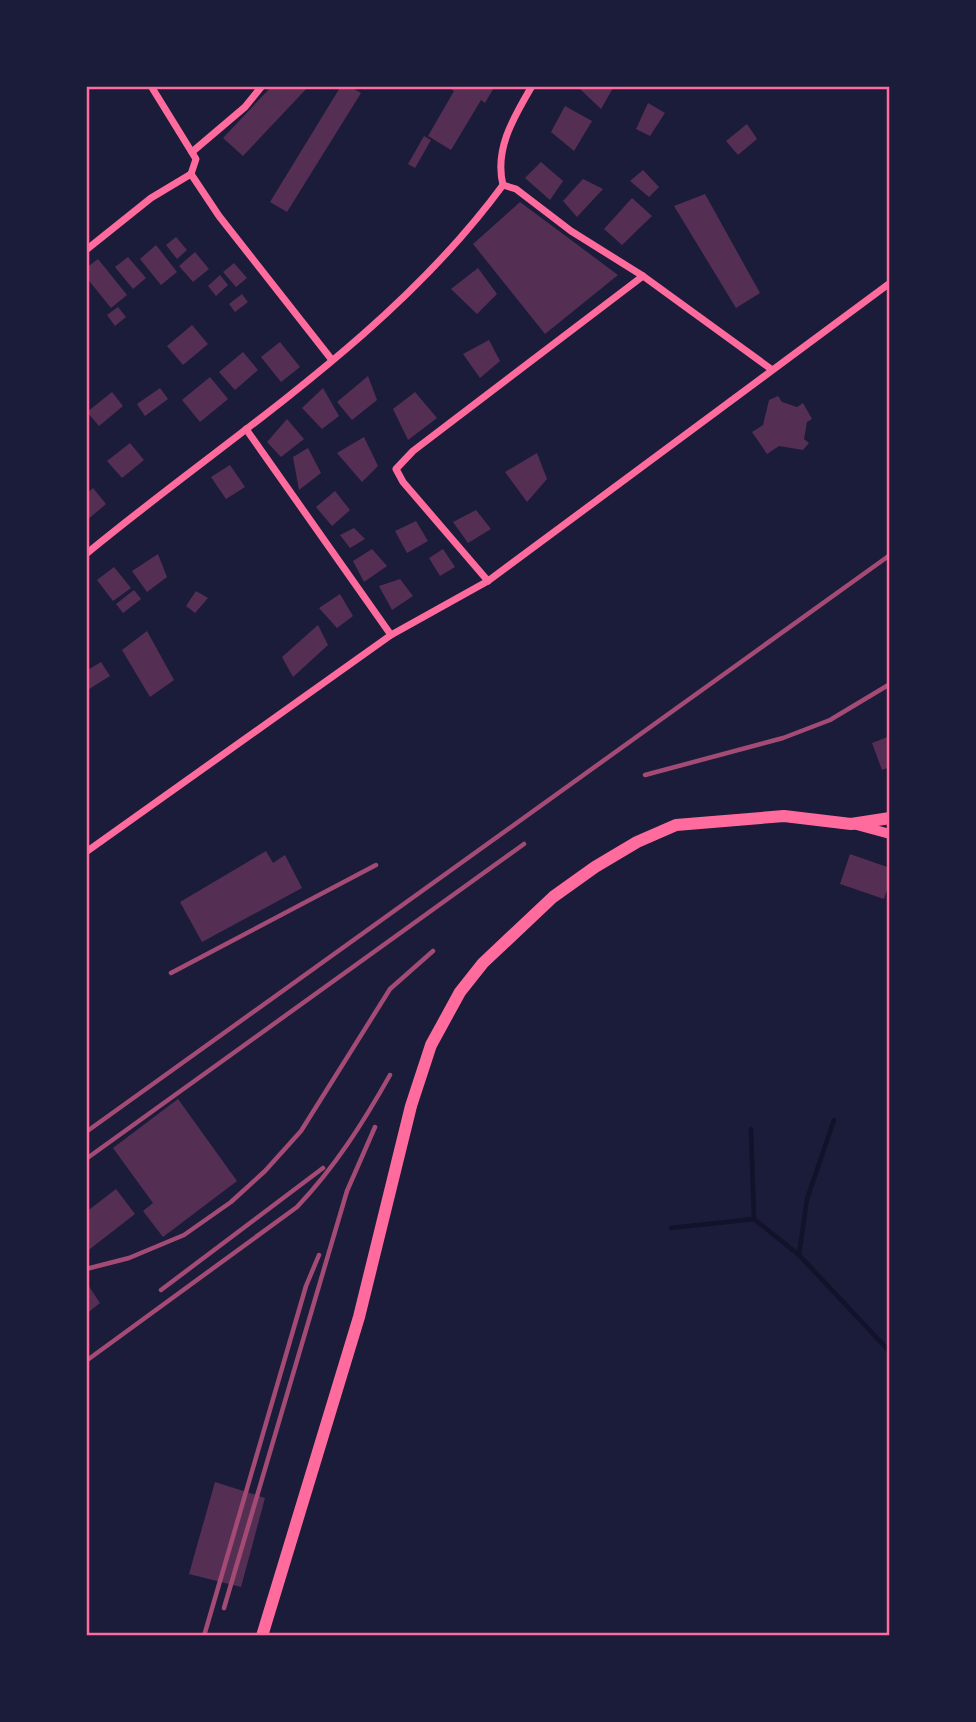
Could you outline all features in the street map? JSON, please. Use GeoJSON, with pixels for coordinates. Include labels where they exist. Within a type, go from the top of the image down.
{"type":"FeatureCollection","features":[{"type":"Feature","properties":{"kind":"highway"},"geometry":{"type":"LineString","coordinates":[[262,1636],[359,1317],[411,1106],[431,1045],[460,992],[483,963],[553,897],[637,842],[676,825],[784,816],[851,824],[890,818]]}},
{"type":"Feature","properties":{"kind":"street"},"geometry":{"type":"LineString","coordinates":[[192,152],[245,107],[262,86]]}},
{"type":"Feature","properties":{"kind":"street"},"geometry":{"type":"LineString","coordinates":[[503,185],[499,169],[501,151],[532,86]]}},
{"type":"Feature","properties":{"kind":"street"},"geometry":{"type":"LineString","coordinates":[[86,250],[151,198],[191,174],[196,165],[192,152],[153,87]]}},
{"type":"Feature","properties":{"kind":"street"},"geometry":{"type":"LineString","coordinates":[[191,174],[219,216],[332,360]]}},
{"type":"Feature","properties":{"kind":"street"},"geometry":{"type":"LineString","coordinates":[[503,185],[523,193],[571,231],[643,276],[771,369]]}},
{"type":"Feature","properties":{"kind":"street"},"geometry":{"type":"LineString","coordinates":[[86,554],[387,314],[475,223],[503,185]]}},
{"type":"Feature","properties":{"kind":"street"},"geometry":{"type":"LineString","coordinates":[[488,581],[403,482],[396,469],[413,451],[643,276]]}},
{"type":"Feature","properties":{"kind":"street"},"geometry":{"type":"LineString","coordinates":[[86,852],[391,635],[488,581],[771,369],[890,284]]}},
{"type":"Feature","properties":{"kind":"street"},"geometry":{"type":"LineString","coordinates":[[246,429],[391,635]]}},
{"type":"Feature","properties":{"kind":"street"},"geometry":{"type":"LineString","coordinates":[[851,824],[890,834]]}},
{"type":"Feature","properties":{"kind":"building"},"geometry":{"type":"Polygon","coordinates":[[[272,86],[309,86],[243,156],[223,138],[272,86]]]}},
{"type":"Feature","properties":{"kind":"building"},"geometry":{"type":"Polygon","coordinates":[[[341,86],[349,86],[361,93],[287,212],[270,202],[341,86]]]}},
{"type":"Feature","properties":{"kind":"building"},"geometry":{"type":"Polygon","coordinates":[[[446,86],[495,86],[485,103],[481,100],[451,150],[428,136],[454,91],[446,86]]]}},
{"type":"Feature","properties":{"kind":"building"},"geometry":{"type":"Polygon","coordinates":[[[586,86],[613,88],[601,109],[580,89],[586,86]]]}},
{"type":"Feature","properties":{"kind":"building"},"geometry":{"type":"Polygon","coordinates":[[[648,103],[665,113],[650,136],[636,129],[648,103]]]}},
{"type":"Feature","properties":{"kind":"building"},"geometry":{"type":"Polygon","coordinates":[[[565,106],[592,121],[574,151],[551,132],[565,106]]]}},
{"type":"Feature","properties":{"kind":"building"},"geometry":{"type":"Polygon","coordinates":[[[747,124],[757,139],[738,155],[726,141],[747,124]]]}},
{"type":"Feature","properties":{"kind":"building"},"geometry":{"type":"Polygon","coordinates":[[[424,136],[431,140],[415,168],[408,164],[424,136]]]}},
{"type":"Feature","properties":{"kind":"building"},"geometry":{"type":"Polygon","coordinates":[[[541,162],[563,181],[550,200],[525,178],[541,162]]]}},
{"type":"Feature","properties":{"kind":"building"},"geometry":{"type":"Polygon","coordinates":[[[643,170],[659,187],[649,197],[630,181],[643,170]]]}},
{"type":"Feature","properties":{"kind":"building"},"geometry":{"type":"Polygon","coordinates":[[[583,179],[603,189],[577,217],[563,201],[583,179]]]}},
{"type":"Feature","properties":{"kind":"building"},"geometry":{"type":"Polygon","coordinates":[[[705,194],[760,293],[736,308],[674,206],[705,194]]]}},
{"type":"Feature","properties":{"kind":"building"},"geometry":{"type":"Polygon","coordinates":[[[632,198],[652,216],[622,245],[604,229],[632,198]]]}},
{"type":"Feature","properties":{"kind":"building"},"geometry":{"type":"Polygon","coordinates":[[[520,202],[618,275],[545,334],[473,244],[520,202]]]}},
{"type":"Feature","properties":{"kind":"building"},"geometry":{"type":"Polygon","coordinates":[[[176,237],[187,250],[177,259],[166,245],[176,237]]]}},
{"type":"Feature","properties":{"kind":"building"},"geometry":{"type":"Polygon","coordinates":[[[156,245],[177,272],[161,285],[140,259],[156,245]]]}},
{"type":"Feature","properties":{"kind":"building"},"geometry":{"type":"Polygon","coordinates":[[[195,252],[209,269],[193,282],[179,266],[195,252]]]}},
{"type":"Feature","properties":{"kind":"building"},"geometry":{"type":"Polygon","coordinates":[[[128,257],[146,278],[133,289],[115,267],[128,257]]]}},
{"type":"Feature","properties":{"kind":"building"},"geometry":{"type":"Polygon","coordinates":[[[98,259],[127,295],[111,308],[86,277],[86,268],[98,259]]]}},
{"type":"Feature","properties":{"kind":"building"},"geometry":{"type":"Polygon","coordinates":[[[234,263],[247,278],[236,287],[223,272],[234,263]]]}},
{"type":"Feature","properties":{"kind":"building"},"geometry":{"type":"Polygon","coordinates":[[[478,268],[497,294],[477,314],[451,289],[478,268]]]}},
{"type":"Feature","properties":{"kind":"building"},"geometry":{"type":"Polygon","coordinates":[[[220,275],[228,285],[216,296],[208,286],[220,275]]]}},
{"type":"Feature","properties":{"kind":"building"},"geometry":{"type":"Polygon","coordinates":[[[242,294],[248,302],[235,312],[229,304],[242,294]]]}},
{"type":"Feature","properties":{"kind":"building"},"geometry":{"type":"Polygon","coordinates":[[[118,307],[126,317],[115,326],[107,315],[118,307]]]}},
{"type":"Feature","properties":{"kind":"building"},"geometry":{"type":"Polygon","coordinates":[[[192,325],[208,344],[183,365],[167,346],[192,325]]]}},
{"type":"Feature","properties":{"kind":"building"},"geometry":{"type":"Polygon","coordinates":[[[489,340],[500,361],[480,378],[463,354],[489,340]]]}},
{"type":"Feature","properties":{"kind":"building"},"geometry":{"type":"Polygon","coordinates":[[[280,342],[300,367],[281,382],[261,357],[280,342]]]}},
{"type":"Feature","properties":{"kind":"building"},"geometry":{"type":"Polygon","coordinates":[[[243,352],[258,370],[235,390],[219,372],[243,352]]]}},
{"type":"Feature","properties":{"kind":"building"},"geometry":{"type":"Polygon","coordinates":[[[368,376],[377,400],[352,420],[337,402],[368,376]]]}},
{"type":"Feature","properties":{"kind":"building"},"geometry":{"type":"Polygon","coordinates":[[[210,377],[228,399],[200,422],[182,400],[210,377]]]}},
{"type":"Feature","properties":{"kind":"building"},"geometry":{"type":"Polygon","coordinates":[[[160,388],[168,399],[145,416],[137,404],[160,388]]]}},
{"type":"Feature","properties":{"kind":"building"},"geometry":{"type":"Polygon","coordinates":[[[323,388],[339,416],[322,429],[302,408],[323,388]]]}},
{"type":"Feature","properties":{"kind":"building"},"geometry":{"type":"Polygon","coordinates":[[[112,392],[123,406],[99,426],[87,412],[112,392]]]}},
{"type":"Feature","properties":{"kind":"building"},"geometry":{"type":"Polygon","coordinates":[[[415,392],[437,418],[408,440],[393,409],[415,392]]]}},
{"type":"Feature","properties":{"kind":"building"},"geometry":{"type":"Polygon","coordinates":[[[778,396],[782,402],[797,407],[803,403],[812,419],[807,422],[804,439],[809,443],[803,450],[779,446],[767,454],[752,432],[763,425],[769,400],[778,396]]]}},
{"type":"Feature","properties":{"kind":"building"},"geometry":{"type":"Polygon","coordinates":[[[287,419],[304,439],[281,457],[267,442],[287,419]]]}},
{"type":"Feature","properties":{"kind":"building"},"geometry":{"type":"Polygon","coordinates":[[[364,437],[378,466],[362,482],[337,453],[364,437]]]}},
{"type":"Feature","properties":{"kind":"building"},"geometry":{"type":"Polygon","coordinates":[[[130,443],[144,460],[122,478],[107,461],[130,443]]]}},
{"type":"Feature","properties":{"kind":"building"},"geometry":{"type":"Polygon","coordinates":[[[308,448],[321,473],[299,490],[293,457],[308,448]]]}},
{"type":"Feature","properties":{"kind":"building"},"geometry":{"type":"Polygon","coordinates":[[[537,453],[547,479],[527,502],[505,472],[537,453]]]}},
{"type":"Feature","properties":{"kind":"building"},"geometry":{"type":"Polygon","coordinates":[[[230,465],[245,487],[226,499],[211,477],[230,465]]]}},
{"type":"Feature","properties":{"kind":"building"},"geometry":{"type":"Polygon","coordinates":[[[93,488],[106,504],[86,521],[86,494],[93,488]]]}},
{"type":"Feature","properties":{"kind":"building"},"geometry":{"type":"Polygon","coordinates":[[[335,491],[350,510],[332,526],[316,507],[335,491]]]}},
{"type":"Feature","properties":{"kind":"building"},"geometry":{"type":"Polygon","coordinates":[[[476,510],[491,529],[468,543],[453,522],[476,510]]]}},
{"type":"Feature","properties":{"kind":"building"},"geometry":{"type":"Polygon","coordinates":[[[416,521],[428,541],[407,553],[395,531],[416,521]]]}},
{"type":"Feature","properties":{"kind":"building"},"geometry":{"type":"Polygon","coordinates":[[[354,528],[365,539],[350,548],[340,535],[354,528]]]}},
{"type":"Feature","properties":{"kind":"building"},"geometry":{"type":"Polygon","coordinates":[[[372,549],[387,566],[364,582],[353,561],[372,549]]]}},
{"type":"Feature","properties":{"kind":"building"},"geometry":{"type":"Polygon","coordinates":[[[443,549],[455,567],[440,576],[429,558],[443,549]]]}},
{"type":"Feature","properties":{"kind":"building"},"geometry":{"type":"Polygon","coordinates":[[[158,554],[167,577],[147,592],[132,571],[158,554]]]}},
{"type":"Feature","properties":{"kind":"building"},"geometry":{"type":"Polygon","coordinates":[[[114,567],[131,588],[113,601],[97,580],[114,567]]]}},
{"type":"Feature","properties":{"kind":"building"},"geometry":{"type":"Polygon","coordinates":[[[400,579],[413,596],[392,610],[379,586],[400,579]]]}},
{"type":"Feature","properties":{"kind":"building"},"geometry":{"type":"Polygon","coordinates":[[[134,590],[141,599],[123,613],[116,604],[134,590]]]}},
{"type":"Feature","properties":{"kind":"building"},"geometry":{"type":"Polygon","coordinates":[[[196,591],[208,598],[195,613],[186,606],[196,591]]]}},
{"type":"Feature","properties":{"kind":"building"},"geometry":{"type":"Polygon","coordinates":[[[340,594],[353,616],[337,628],[319,608],[340,594]]]}},
{"type":"Feature","properties":{"kind":"building"},"geometry":{"type":"Polygon","coordinates":[[[318,625],[328,645],[293,677],[282,657],[318,625]]]}},
{"type":"Feature","properties":{"kind":"building"},"geometry":{"type":"Polygon","coordinates":[[[147,631],[174,680],[150,697],[122,650],[147,631]]]}},
{"type":"Feature","properties":{"kind":"building"},"geometry":{"type":"Polygon","coordinates":[[[101,662],[110,676],[86,691],[86,671],[101,662]]]}},
{"type":"Feature","properties":{"kind":"building"},"geometry":{"type":"Polygon","coordinates":[[[890,736],[890,767],[882,770],[872,743],[890,736]]]}},
{"type":"Feature","properties":{"kind":"building"},"geometry":{"type":"Polygon","coordinates":[[[266,851],[273,863],[285,855],[302,888],[202,942],[180,902],[266,851]]]}},
{"type":"Feature","properties":{"kind":"building"},"geometry":{"type":"Polygon","coordinates":[[[850,854],[890,868],[890,881],[884,899],[840,884],[850,854]]]}},
{"type":"Feature","properties":{"kind":"building"},"geometry":{"type":"Polygon","coordinates":[[[178,1099],[237,1181],[163,1237],[143,1211],[153,1203],[113,1148],[178,1099]]]}},
{"type":"Feature","properties":{"kind":"building"},"geometry":{"type":"Polygon","coordinates":[[[116,1189],[135,1214],[86,1252],[86,1212],[116,1189]]]}},
{"type":"Feature","properties":{"kind":"building"},"geometry":{"type":"Polygon","coordinates":[[[86,1282],[100,1303],[86,1314],[86,1282]]]}},
{"type":"Feature","properties":{"kind":"building"},"geometry":{"type":"Polygon","coordinates":[[[215,1482],[265,1498],[241,1587],[189,1574],[215,1482]]]}},
{"type":"Feature","properties":{"kind":"waterway"},"geometry":{"type":"LineString","coordinates":[[799,1255],[807,1199],[834,1120]]}},
{"type":"Feature","properties":{"kind":"waterway"},"geometry":{"type":"LineString","coordinates":[[751,1129],[754,1219],[799,1255],[890,1352]]}},
{"type":"Feature","properties":{"kind":"waterway"},"geometry":{"type":"LineString","coordinates":[[671,1228],[754,1219]]}},
{"type":"Feature","properties":{"kind":"railway"},"geometry":{"type":"LineString","coordinates":[[86,1132],[890,555]]}},
{"type":"Feature","properties":{"kind":"railway"},"geometry":{"type":"LineString","coordinates":[[645,775],[783,738],[830,720],[890,684]]}},
{"type":"Feature","properties":{"kind":"railway"},"geometry":{"type":"LineString","coordinates":[[86,1159],[524,844]]}},
{"type":"Feature","properties":{"kind":"railway"},"geometry":{"type":"LineString","coordinates":[[171,973],[376,865]]}},
{"type":"Feature","properties":{"kind":"railway"},"geometry":{"type":"LineString","coordinates":[[86,1269],[129,1258],[184,1235],[231,1202],[265,1171],[301,1131],[390,989],[433,951]]}},
{"type":"Feature","properties":{"kind":"railway"},"geometry":{"type":"LineString","coordinates":[[86,1361],[297,1207],[348,1144],[390,1075]]}},
{"type":"Feature","properties":{"kind":"railway"},"geometry":{"type":"LineString","coordinates":[[224,1608],[347,1191],[375,1127]]}},
{"type":"Feature","properties":{"kind":"railway"},"geometry":{"type":"LineString","coordinates":[[161,1290],[323,1168]]}},
{"type":"Feature","properties":{"kind":"railway"},"geometry":{"type":"LineString","coordinates":[[204,1636],[306,1286],[319,1255]]}}]}
